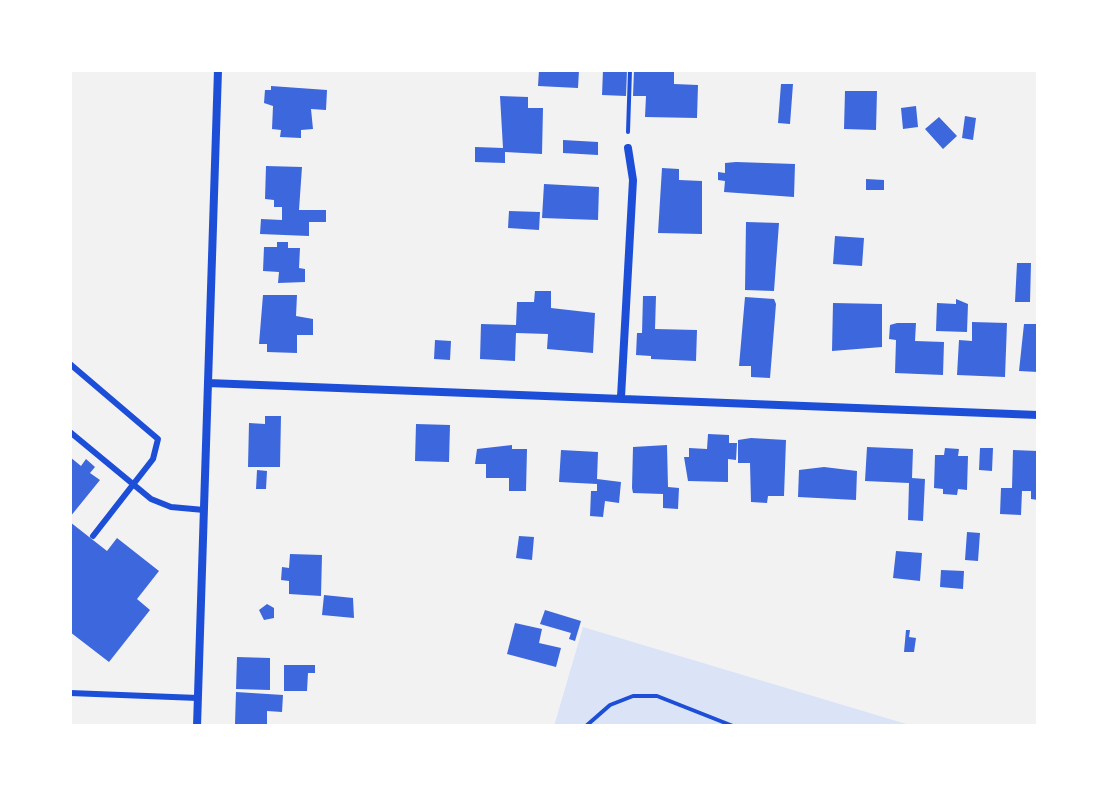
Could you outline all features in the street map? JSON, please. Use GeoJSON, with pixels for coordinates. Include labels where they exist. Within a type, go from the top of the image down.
{"type":"FeatureCollection","features":[{"type":"Feature","properties":{"kind":"street"},"geometry":{"type":"LineString","coordinates":[[197,726],[218,70]]}},
{"type":"Feature","properties":{"kind":"street"},"geometry":{"type":"LineString","coordinates":[[621,397],[633,180],[628,148]]}},
{"type":"Feature","properties":{"kind":"street"},"geometry":{"type":"LineString","coordinates":[[208,383],[1038,415]]}},
{"type":"Feature","properties":{"kind":"lane"},"geometry":{"type":"LineString","coordinates":[[70,364],[155,434],[156,453],[93,536]]}},
{"type":"Feature","properties":{"kind":"lane"},"geometry":{"type":"LineString","coordinates":[[70,432],[161,504],[204,510]]}},
{"type":"Feature","properties":{"kind":"lane"},"geometry":{"type":"LineString","coordinates":[[70,693],[198,698]]}},
{"type":"Feature","properties":{"kind":"path"},"geometry":{"type":"LineString","coordinates":[[628,148],[630,70]]}},
{"type":"Feature","properties":{"kind":"path"},"geometry":{"type":"LineString","coordinates":[[586,726],[610,705],[633,696],[657,696],[733,726]]}},
{"type":"Feature","properties":{"kind":"shaded area"},"geometry":{"type":"Polygon","coordinates":[[[583,627],[913,726],[554,726],[583,627]]]}},
{"type":"Feature","properties":{"kind":"building"},"geometry":{"type":"Polygon","coordinates":[[[539,70],[579,70],[578,88],[538,86],[539,70]]]}},
{"type":"Feature","properties":{"kind":"building"},"geometry":{"type":"Polygon","coordinates":[[[603,70],[627,70],[626,96],[602,95],[603,70]]]}},
{"type":"Feature","properties":{"kind":"building"},"geometry":{"type":"Polygon","coordinates":[[[634,70],[674,70],[674,84],[698,85],[697,118],[645,117],[646,96],[633,96],[634,70]]]}},
{"type":"Feature","properties":{"kind":"building"},"geometry":{"type":"Polygon","coordinates":[[[781,84],[793,84],[790,124],[778,123],[781,84]]]}},
{"type":"Feature","properties":{"kind":"building"},"geometry":{"type":"Polygon","coordinates":[[[271,86],[327,90],[326,110],[311,109],[313,129],[301,130],[301,138],[280,137],[281,130],[272,129],[273,106],[264,103],[265,90],[271,90],[271,86]]]}},
{"type":"Feature","properties":{"kind":"building"},"geometry":{"type":"Polygon","coordinates":[[[845,91],[877,91],[876,130],[844,129],[845,91]]]}},
{"type":"Feature","properties":{"kind":"building"},"geometry":{"type":"Polygon","coordinates":[[[500,96],[528,97],[528,108],[543,108],[542,154],[505,152],[505,163],[475,162],[475,147],[503,148],[500,96]]]}},
{"type":"Feature","properties":{"kind":"building"},"geometry":{"type":"Polygon","coordinates":[[[916,106],[918,127],[903,129],[901,108],[916,106]]]}},
{"type":"Feature","properties":{"kind":"building"},"geometry":{"type":"Polygon","coordinates":[[[965,116],[976,118],[973,140],[962,138],[965,116]]]}},
{"type":"Feature","properties":{"kind":"building"},"geometry":{"type":"Polygon","coordinates":[[[939,117],[957,136],[943,149],[925,129],[939,117]]]}},
{"type":"Feature","properties":{"kind":"building"},"geometry":{"type":"Polygon","coordinates":[[[563,140],[598,142],[598,155],[563,153],[563,140]]]}},
{"type":"Feature","properties":{"kind":"building"},"geometry":{"type":"Polygon","coordinates":[[[725,163],[795,164],[794,197],[724,192],[725,181],[718,180],[718,172],[725,173],[725,163]]]}},
{"type":"Feature","properties":{"kind":"building"},"geometry":{"type":"Polygon","coordinates":[[[266,166],[302,167],[299,210],[326,210],[326,222],[309,222],[309,236],[260,234],[261,219],[282,220],[282,207],[274,207],[274,200],[265,199],[266,166]]]}},
{"type":"Feature","properties":{"kind":"building"},"geometry":{"type":"Polygon","coordinates":[[[662,168],[679,169],[679,180],[702,181],[702,234],[658,233],[662,168]]]}},
{"type":"Feature","properties":{"kind":"building"},"geometry":{"type":"Polygon","coordinates":[[[866,179],[884,180],[884,190],[866,190],[866,179]]]}},
{"type":"Feature","properties":{"kind":"building"},"geometry":{"type":"Polygon","coordinates":[[[544,184],[599,187],[598,220],[542,218],[544,184]]]}},
{"type":"Feature","properties":{"kind":"building"},"geometry":{"type":"Polygon","coordinates":[[[509,211],[540,212],[539,230],[508,228],[509,211]]]}},
{"type":"Feature","properties":{"kind":"building"},"geometry":{"type":"Polygon","coordinates":[[[746,222],[779,223],[774,291],[745,290],[746,222]]]}},
{"type":"Feature","properties":{"kind":"building"},"geometry":{"type":"Polygon","coordinates":[[[835,236],[864,238],[862,266],[833,264],[835,236]]]}},
{"type":"Feature","properties":{"kind":"building"},"geometry":{"type":"Polygon","coordinates":[[[277,242],[288,242],[288,248],[300,248],[299,268],[305,269],[305,282],[278,283],[279,272],[263,271],[264,247],[277,247],[277,242]]]}},
{"type":"Feature","properties":{"kind":"building"},"geometry":{"type":"Polygon","coordinates":[[[1017,263],[1031,263],[1030,302],[1015,302],[1017,263]]]}},
{"type":"Feature","properties":{"kind":"building"},"geometry":{"type":"Polygon","coordinates":[[[535,291],[551,291],[551,308],[595,313],[593,353],[547,349],[548,334],[516,333],[515,361],[480,359],[481,324],[516,325],[517,302],[534,302],[535,291]]]}},
{"type":"Feature","properties":{"kind":"building"},"geometry":{"type":"Polygon","coordinates":[[[263,295],[297,295],[296,316],[313,319],[313,335],[297,335],[297,353],[267,352],[267,344],[259,344],[263,295]]]}},
{"type":"Feature","properties":{"kind":"building"},"geometry":{"type":"Polygon","coordinates":[[[643,296],[656,296],[655,329],[697,330],[696,361],[651,359],[651,356],[636,355],[637,333],[642,333],[643,296]]]}},
{"type":"Feature","properties":{"kind":"building"},"geometry":{"type":"Polygon","coordinates":[[[745,297],[774,299],[776,304],[770,378],[751,377],[751,366],[739,366],[745,297]]]}},
{"type":"Feature","properties":{"kind":"building"},"geometry":{"type":"Polygon","coordinates":[[[956,299],[968,304],[967,332],[936,331],[937,303],[956,304],[956,299]]]}},
{"type":"Feature","properties":{"kind":"building"},"geometry":{"type":"Polygon","coordinates":[[[833,303],[882,304],[882,347],[832,351],[833,303]]]}},
{"type":"Feature","properties":{"kind":"building"},"geometry":{"type":"Polygon","coordinates":[[[972,322],[1007,323],[1005,377],[957,375],[959,340],[972,341],[972,322]]]}},
{"type":"Feature","properties":{"kind":"building"},"geometry":{"type":"Polygon","coordinates":[[[916,323],[915,341],[944,342],[943,375],[895,373],[896,340],[889,339],[890,325],[916,323]]]}},
{"type":"Feature","properties":{"kind":"building"},"geometry":{"type":"Polygon","coordinates":[[[1024,324],[1038,324],[1038,372],[1019,371],[1024,324]]]}},
{"type":"Feature","properties":{"kind":"building"},"geometry":{"type":"Polygon","coordinates":[[[435,340],[451,341],[450,360],[434,359],[435,340]]]}},
{"type":"Feature","properties":{"kind":"building"},"geometry":{"type":"Polygon","coordinates":[[[265,416],[281,416],[280,467],[248,467],[249,423],[265,424],[265,416]]]}},
{"type":"Feature","properties":{"kind":"building"},"geometry":{"type":"Polygon","coordinates":[[[416,424],[450,425],[449,462],[415,461],[416,424]]]}},
{"type":"Feature","properties":{"kind":"building"},"geometry":{"type":"Polygon","coordinates":[[[708,434],[729,435],[729,443],[737,443],[736,460],[728,459],[728,482],[688,481],[684,457],[689,457],[689,448],[707,449],[708,434]]]}},
{"type":"Feature","properties":{"kind":"building"},"geometry":{"type":"Polygon","coordinates":[[[738,440],[786,440],[784,496],[768,496],[767,503],[751,502],[750,463],[738,463],[738,440]]]}},
{"type":"Feature","properties":{"kind":"building"},"geometry":{"type":"Polygon","coordinates":[[[512,445],[512,449],[527,449],[526,491],[509,491],[509,478],[486,478],[486,464],[475,464],[477,449],[512,445]]]}},
{"type":"Feature","properties":{"kind":"building"},"geometry":{"type":"Polygon","coordinates":[[[667,445],[668,487],[679,488],[678,509],[663,508],[663,494],[633,493],[632,488],[633,447],[667,445]]]}},
{"type":"Feature","properties":{"kind":"building"},"geometry":{"type":"Polygon","coordinates":[[[867,447],[913,449],[912,478],[925,479],[923,521],[908,520],[909,483],[865,481],[867,447]]]}},
{"type":"Feature","properties":{"kind":"building"},"geometry":{"type":"Polygon","coordinates":[[[945,448],[959,449],[958,456],[968,456],[967,490],[958,489],[957,495],[943,494],[943,489],[934,488],[935,455],[944,455],[945,448]]]}},
{"type":"Feature","properties":{"kind":"building"},"geometry":{"type":"Polygon","coordinates":[[[980,448],[993,448],[992,471],[979,470],[980,448]]]}},
{"type":"Feature","properties":{"kind":"building"},"geometry":{"type":"Polygon","coordinates":[[[561,450],[598,452],[597,479],[621,482],[619,503],[605,501],[603,517],[590,516],[591,491],[597,491],[597,484],[559,482],[561,450]]]}},
{"type":"Feature","properties":{"kind":"building"},"geometry":{"type":"Polygon","coordinates":[[[1013,450],[1038,451],[1038,500],[1031,499],[1031,491],[1022,491],[1021,515],[1000,514],[1001,488],[1012,488],[1013,450]]]}},
{"type":"Feature","properties":{"kind":"building"},"geometry":{"type":"Polygon","coordinates":[[[70,457],[81,466],[86,459],[95,467],[90,473],[100,480],[70,517],[70,457]]]}},
{"type":"Feature","properties":{"kind":"building"},"geometry":{"type":"Polygon","coordinates":[[[824,467],[857,471],[856,500],[798,497],[799,470],[824,467]]]}},
{"type":"Feature","properties":{"kind":"building"},"geometry":{"type":"Polygon","coordinates":[[[257,470],[267,471],[266,489],[256,489],[257,470]]]}},
{"type":"Feature","properties":{"kind":"building"},"geometry":{"type":"Polygon","coordinates":[[[70,522],[107,551],[117,538],[159,571],[137,599],[150,610],[109,662],[70,632],[70,522]]]}},
{"type":"Feature","properties":{"kind":"building"},"geometry":{"type":"Polygon","coordinates":[[[967,532],[980,533],[978,561],[965,560],[967,532]]]}},
{"type":"Feature","properties":{"kind":"building"},"geometry":{"type":"Polygon","coordinates":[[[519,536],[534,537],[532,560],[516,558],[519,536]]]}},
{"type":"Feature","properties":{"kind":"building"},"geometry":{"type":"Polygon","coordinates":[[[896,551],[922,553],[920,581],[893,578],[896,551]]]}},
{"type":"Feature","properties":{"kind":"building"},"geometry":{"type":"Polygon","coordinates":[[[290,554],[322,555],[321,596],[289,594],[289,581],[281,580],[282,567],[289,568],[290,554]]]}},
{"type":"Feature","properties":{"kind":"building"},"geometry":{"type":"Polygon","coordinates":[[[941,570],[964,571],[963,589],[940,587],[941,570]]]}},
{"type":"Feature","properties":{"kind":"building"},"geometry":{"type":"Polygon","coordinates":[[[324,595],[353,598],[354,618],[322,615],[324,595]]]}},
{"type":"Feature","properties":{"kind":"building"},"geometry":{"type":"Polygon","coordinates":[[[267,604],[274,608],[274,618],[264,620],[259,610],[267,604]]]}},
{"type":"Feature","properties":{"kind":"building"},"geometry":{"type":"Polygon","coordinates":[[[545,610],[581,621],[575,641],[569,639],[571,633],[540,624],[545,610]]]}},
{"type":"Feature","properties":{"kind":"building"},"geometry":{"type":"Polygon","coordinates":[[[515,623],[542,629],[539,643],[561,648],[556,667],[507,654],[515,623]]]}},
{"type":"Feature","properties":{"kind":"building"},"geometry":{"type":"Polygon","coordinates":[[[906,630],[910,630],[909,637],[916,638],[914,652],[904,652],[906,630]]]}},
{"type":"Feature","properties":{"kind":"building"},"geometry":{"type":"Polygon","coordinates":[[[237,657],[270,658],[270,690],[236,689],[237,657]]]}},
{"type":"Feature","properties":{"kind":"building"},"geometry":{"type":"Polygon","coordinates":[[[284,665],[315,665],[315,673],[308,673],[307,691],[284,691],[284,665]]]}},
{"type":"Feature","properties":{"kind":"building"},"geometry":{"type":"Polygon","coordinates":[[[236,692],[283,695],[282,712],[267,711],[267,725],[235,724],[236,692]]]}}]}
